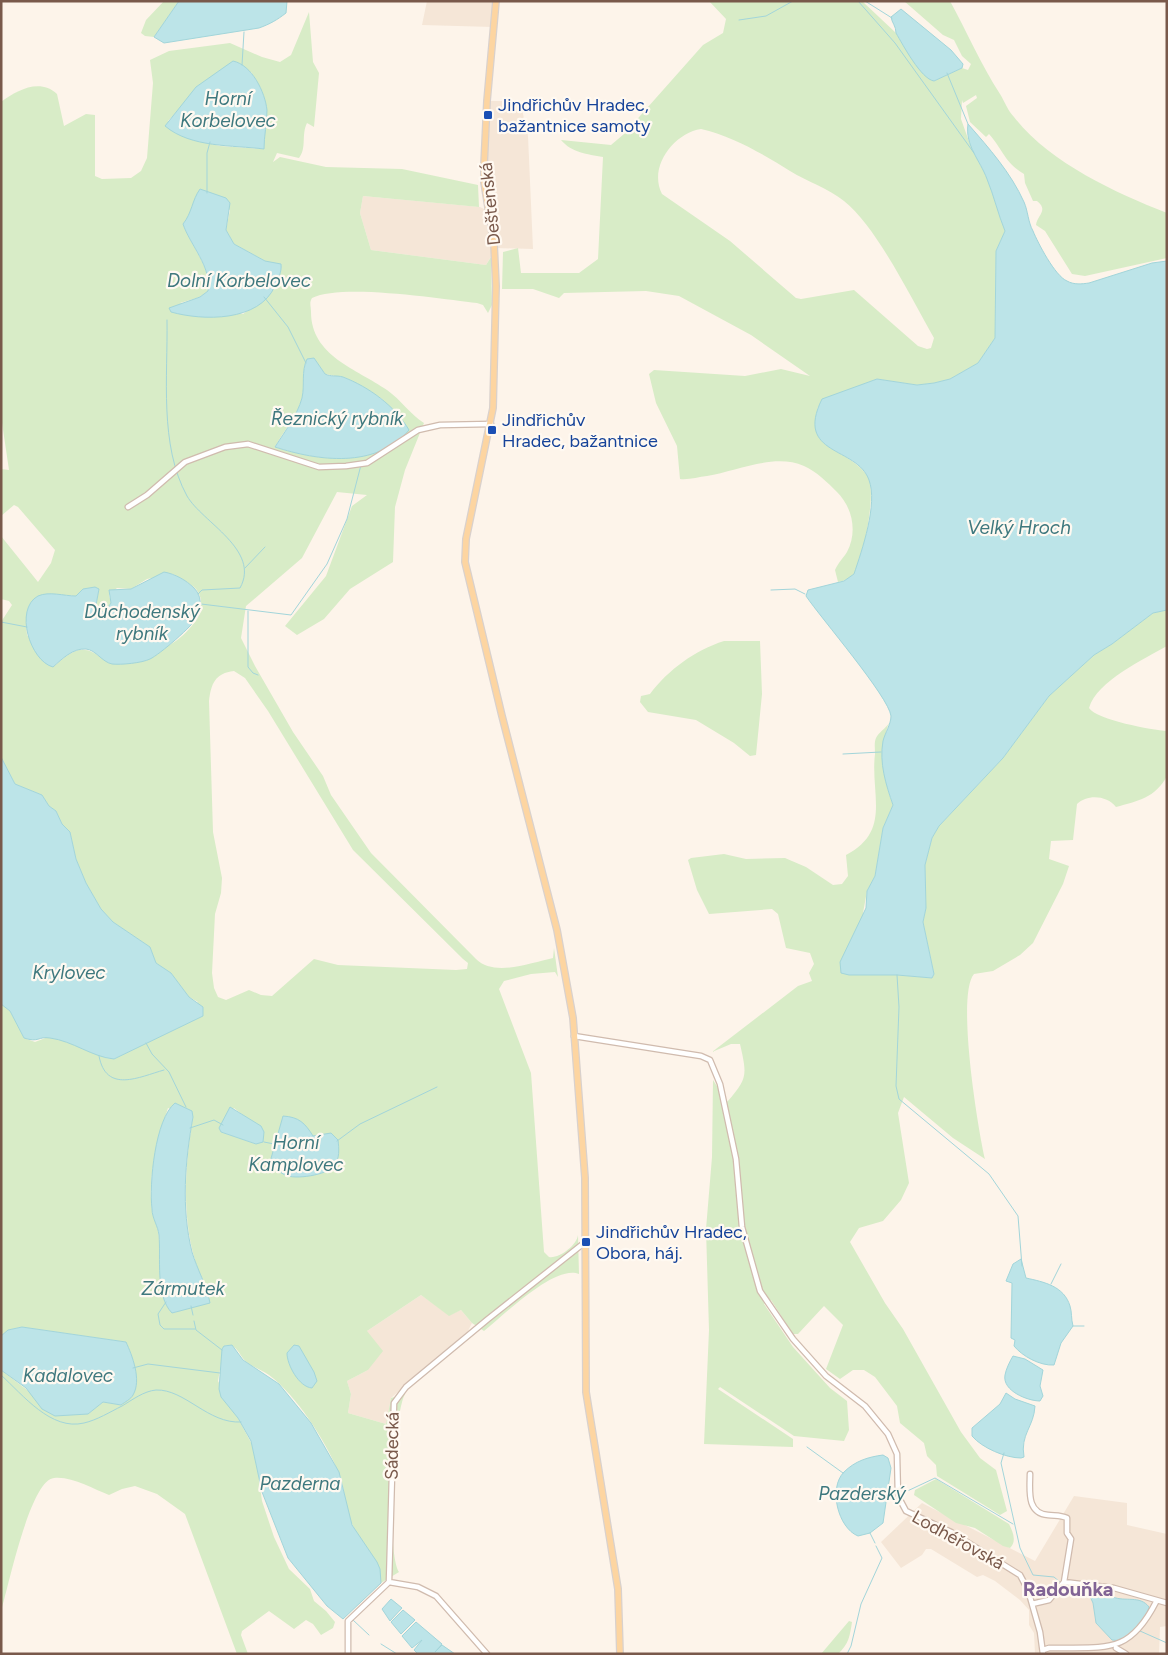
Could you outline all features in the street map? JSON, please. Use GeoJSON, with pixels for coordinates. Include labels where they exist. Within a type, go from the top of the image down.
{"type":"FeatureCollection","features":[{"type":"Feature","properties":{"kind":"main road","name":"Deštenská"},"geometry":{"type":"LineString","coordinates":[[496,1],[487,101],[484,182],[494,244],[496,286],[491,424],[466,539],[465,562],[557,930],[574,1036],[585,1178],[586,1392],[618,1589],[620,1654]]}},
{"type":"Feature","properties":{"kind":"street"},"geometry":{"type":"LineString","coordinates":[[128,507],[147,495],[185,462],[225,447],[248,444],[319,467],[346,466],[367,463],[418,430],[440,425],[491,424]]}},
{"type":"Feature","properties":{"kind":"street","name":"Lodhéřovská"},"geometry":{"type":"LineString","coordinates":[[574,1036],[701,1056],[710,1060],[720,1084],[736,1159],[742,1227],[760,1291],[793,1339],[826,1376],[865,1406],[888,1434],[897,1454],[898,1496],[906,1511],[952,1532],[1020,1574],[1028,1590],[1043,1652]]}},
{"type":"Feature","properties":{"kind":"street","name":"Sádecká"},"geometry":{"type":"LineString","coordinates":[[389,1582],[394,1403],[406,1387],[488,1318],[584,1243]]}},
{"type":"Feature","properties":{"kind":"street"},"geometry":{"type":"LineString","coordinates":[[1030,1474],[1030,1500],[1033,1508],[1045,1515],[1061,1515],[1067,1518],[1067,1533],[1071,1539],[1064,1582],[1049,1600],[1032,1604]]}},
{"type":"Feature","properties":{"kind":"street"},"geometry":{"type":"LineString","coordinates":[[348,1654],[348,1621],[389,1582],[418,1586],[436,1596],[487,1654]]}},
{"type":"Feature","properties":{"kind":"street"},"geometry":{"type":"LineString","coordinates":[[1064,1582],[1114,1588],[1156,1602],[1167,1603]]}},
{"type":"Feature","properties":{"kind":"street"},"geometry":{"type":"LineString","coordinates":[[1043,1652],[1049,1648],[1116,1648],[1129,1643],[1142,1631],[1156,1602]]}},
{"type":"Feature","properties":{"kind":"street"},"geometry":{"type":"LineString","coordinates":[[1116,1648],[1126,1654]]}},
{"type":"Feature","properties":{"kind":"shaded area"},"geometry":{"type":"Polygon","coordinates":[[[427,1],[496,1],[493,27],[422,25],[427,1]]]}},
{"type":"Feature","properties":{"kind":"shaded area"},"geometry":{"type":"Polygon","coordinates":[[[487,101],[520,101],[528,136],[533,249],[496,248],[486,265],[371,250],[360,213],[363,196],[480,207],[488,211],[487,101]]]}},
{"type":"Feature","properties":{"kind":"shaded area"},"geometry":{"type":"Polygon","coordinates":[[[421,1295],[449,1315],[461,1310],[472,1323],[468,1331],[391,1398],[386,1424],[348,1413],[351,1394],[347,1381],[368,1370],[367,1331],[421,1295]]]}},
{"type":"Feature","properties":{"kind":"shaded area"},"geometry":{"type":"Polygon","coordinates":[[[1074,1496],[1127,1503],[1127,1525],[1167,1534],[1167,1626],[1160,1627],[1159,1654],[1035,1654],[1034,1633],[1029,1625],[1029,1610],[1020,1600],[995,1581],[983,1575],[977,1577],[931,1549],[926,1549],[922,1555],[901,1568],[881,1542],[922,1503],[1035,1561],[1074,1496]]]}},
{"type":"Feature","properties":{"kind":"green space"},"geometry":{"type":"Polygon","coordinates":[[[164,1],[179,1],[154,37],[145,36],[141,33],[146,20],[164,1]]]}},
{"type":"Feature","properties":{"kind":"green space"},"geometry":{"type":"Polygon","coordinates":[[[709,1],[862,1],[896,33],[934,81],[962,68],[968,70],[971,64],[962,56],[954,40],[943,35],[904,1],[950,1],[1008,109],[1029,133],[1064,162],[1084,174],[1126,196],[1167,213],[1167,258],[1085,276],[1072,274],[1045,231],[1036,225],[1042,207],[1037,201],[1033,201],[1025,183],[1024,174],[1008,161],[989,134],[986,137],[970,122],[966,106],[977,98],[976,95],[963,103],[962,100],[961,119],[971,147],[987,177],[1005,231],[996,251],[995,338],[978,363],[950,379],[917,385],[877,379],[847,391],[818,407],[816,422],[819,434],[824,442],[860,467],[868,477],[870,485],[871,496],[868,526],[858,566],[854,574],[840,582],[838,582],[835,570],[847,552],[853,528],[850,512],[837,492],[808,468],[792,462],[780,461],[756,464],[719,474],[680,479],[677,446],[656,403],[649,374],[654,370],[745,376],[781,369],[810,376],[751,335],[679,296],[646,291],[564,293],[559,298],[533,289],[502,289],[503,252],[518,248],[521,273],[579,273],[598,259],[603,157],[586,154],[570,148],[561,140],[611,145],[624,134],[703,45],[723,33],[726,19],[709,1]],[[701,129],[691,132],[673,144],[666,153],[658,173],[662,194],[730,241],[796,298],[801,299],[854,290],[918,346],[927,349],[931,348],[934,338],[893,265],[869,228],[844,201],[747,146],[701,129]]]}},
{"type":"Feature","properties":{"kind":"green space"},"geometry":{"type":"Polygon","coordinates":[[[309,12],[313,62],[319,73],[314,127],[307,123],[304,132],[303,150],[299,158],[277,153],[273,162],[280,157],[326,167],[402,169],[478,185],[479,207],[363,196],[360,213],[371,250],[486,265],[491,257],[492,305],[488,313],[483,305],[477,303],[368,292],[326,294],[312,298],[310,305],[313,327],[319,340],[327,350],[350,368],[387,390],[424,423],[405,470],[395,507],[393,562],[350,589],[324,619],[297,635],[285,626],[326,576],[352,506],[367,495],[337,492],[302,558],[246,606],[241,638],[293,732],[323,776],[331,795],[371,853],[476,959],[492,967],[513,967],[553,958],[554,948],[558,977],[555,972],[531,974],[504,981],[499,989],[531,1073],[544,1252],[549,1257],[562,1254],[571,1247],[578,1235],[579,1274],[569,1273],[543,1284],[484,1331],[472,1323],[461,1310],[449,1316],[421,1295],[367,1331],[383,1351],[368,1370],[347,1381],[351,1394],[348,1413],[386,1424],[391,1398],[405,1394],[397,1428],[394,1455],[392,1513],[395,1560],[399,1572],[381,1583],[375,1560],[350,1519],[338,1471],[318,1432],[299,1406],[279,1384],[269,1375],[249,1364],[235,1348],[229,1345],[224,1346],[218,1381],[255,1450],[262,1501],[274,1537],[289,1569],[310,1589],[314,1601],[335,1622],[333,1628],[321,1635],[313,1624],[306,1620],[294,1629],[269,1611],[242,1631],[241,1635],[248,1654],[237,1654],[185,1514],[157,1494],[135,1486],[109,1495],[68,1479],[54,1478],[45,1483],[29,1515],[21,1537],[1,1611],[1,1370],[31,1393],[88,1414],[103,1402],[121,1405],[126,1342],[22,1327],[8,1330],[1,1336],[1,1004],[10,1011],[24,1038],[35,1042],[48,1037],[72,1042],[106,1058],[114,1059],[146,1042],[198,1002],[189,997],[171,973],[156,963],[150,947],[113,922],[101,909],[86,883],[76,859],[70,832],[62,824],[56,811],[49,806],[42,795],[15,784],[1,757],[1,622],[12,605],[9,601],[1,599],[1,536],[38,582],[51,563],[55,550],[18,507],[14,505],[1,516],[1,469],[9,470],[1,416],[1,102],[14,93],[36,86],[50,89],[57,94],[64,126],[86,114],[95,115],[95,176],[102,179],[131,178],[141,171],[147,158],[153,83],[150,60],[169,51],[230,43],[262,57],[280,62],[291,55],[309,12]],[[251,72],[184,104],[168,121],[180,135],[220,146],[264,149],[264,101],[251,72]],[[200,189],[190,215],[183,224],[204,265],[207,274],[208,291],[200,297],[180,303],[243,314],[265,298],[265,261],[234,244],[226,230],[230,210],[200,189]],[[307,359],[304,369],[303,393],[300,405],[275,447],[310,456],[343,458],[375,452],[406,434],[382,399],[346,378],[325,374],[314,359],[307,359]],[[173,574],[147,579],[131,589],[117,588],[109,595],[111,603],[104,613],[96,605],[99,589],[76,596],[46,594],[26,622],[27,635],[53,667],[77,650],[89,651],[104,660],[165,647],[188,631],[199,614],[201,606],[200,597],[196,589],[173,574]],[[234,671],[222,674],[215,680],[209,701],[213,832],[222,878],[221,893],[215,914],[212,973],[214,988],[218,997],[226,1000],[249,990],[261,995],[272,996],[314,959],[338,965],[467,969],[468,963],[353,850],[268,711],[245,678],[234,671]],[[168,1108],[154,1158],[151,1197],[159,1235],[160,1268],[163,1287],[168,1305],[173,1313],[191,1307],[209,1295],[193,1252],[186,1208],[187,1162],[193,1117],[168,1108]],[[234,1108],[219,1128],[221,1132],[256,1144],[249,1120],[234,1108]]]}},
{"type":"Feature","properties":{"kind":"green space"},"geometry":{"type":"Polygon","coordinates":[[[1167,610],[1167,646],[1134,664],[1111,680],[1101,689],[1089,708],[1102,717],[1150,729],[1167,731],[1167,776],[1151,794],[1132,803],[1116,807],[1108,800],[1091,797],[1077,804],[1073,840],[1051,841],[1049,859],[1069,866],[1063,884],[1033,943],[1020,955],[993,971],[974,974],[969,987],[967,1008],[970,1063],[985,1159],[953,1138],[904,1097],[898,1113],[909,1183],[901,1200],[883,1221],[859,1228],[850,1242],[885,1303],[903,1329],[961,1432],[980,1458],[996,1470],[1007,1511],[1000,1515],[937,1476],[936,1465],[927,1456],[924,1443],[900,1423],[897,1406],[875,1377],[864,1370],[853,1370],[840,1379],[826,1369],[843,1325],[824,1306],[798,1334],[793,1334],[771,1300],[764,1304],[793,1347],[830,1388],[847,1401],[849,1430],[844,1441],[794,1436],[720,1387],[718,1389],[793,1439],[793,1447],[704,1444],[709,1330],[706,1229],[712,1157],[713,1080],[727,1102],[739,1087],[744,1076],[744,1063],[740,1044],[731,1044],[712,1052],[798,986],[812,981],[809,973],[814,964],[810,953],[786,948],[778,914],[772,909],[709,914],[697,890],[688,860],[724,854],[746,859],[785,858],[806,867],[833,885],[842,884],[848,876],[846,855],[860,845],[869,835],[874,823],[876,810],[875,741],[889,723],[883,753],[887,786],[893,805],[883,828],[875,876],[867,891],[863,913],[897,975],[932,978],[934,974],[923,922],[926,908],[925,865],[932,838],[939,826],[1003,758],[1049,696],[1094,655],[1153,613],[1167,610]]]}},
{"type":"Feature","properties":{"kind":"green space"},"geometry":{"type":"Polygon","coordinates":[[[724,641],[760,641],[762,694],[756,755],[750,756],[734,743],[696,720],[648,712],[640,702],[641,696],[650,694],[665,677],[683,662],[693,655],[724,641]]]}},
{"type":"Feature","properties":{"kind":"green space"},"geometry":{"type":"Polygon","coordinates":[[[936,1479],[1009,1524],[1014,1539],[1010,1548],[1003,1546],[975,1528],[956,1523],[914,1495],[915,1490],[936,1479]]]}},
{"type":"Feature","properties":{"kind":"green space"},"geometry":{"type":"Polygon","coordinates":[[[849,1621],[852,1622],[850,1635],[842,1650],[838,1654],[821,1654],[849,1621]]]}},
{"type":"Feature","properties":{"kind":"water"},"geometry":{"type":"Polygon","coordinates":[[[179,1],[287,1],[286,13],[273,22],[259,28],[164,43],[154,37],[179,1]]]}},
{"type":"Feature","properties":{"kind":"water"},"geometry":{"type":"Polygon","coordinates":[[[901,9],[951,50],[963,64],[962,68],[934,81],[929,79],[918,68],[896,33],[891,17],[901,9]]]}},
{"type":"Feature","properties":{"kind":"water","name":"Horní Korbelovec"},"geometry":{"type":"Polygon","coordinates":[[[233,61],[246,68],[252,74],[264,95],[267,110],[264,149],[200,142],[175,133],[165,126],[196,87],[233,61]]]}},
{"type":"Feature","properties":{"kind":"water","name":"Velký Hroch"},"geometry":{"type":"Polygon","coordinates":[[[968,124],[1013,181],[1024,202],[1030,224],[1047,259],[1062,278],[1072,283],[1089,283],[1152,263],[1167,261],[1167,610],[1153,613],[1094,655],[1049,696],[1003,758],[939,826],[932,838],[925,865],[926,908],[923,922],[934,974],[932,978],[897,975],[849,975],[841,973],[840,962],[866,908],[867,891],[875,876],[883,828],[893,805],[886,782],[882,757],[883,741],[891,716],[879,692],[867,675],[806,596],[808,590],[844,581],[854,574],[868,527],[872,501],[869,480],[862,469],[853,461],[821,441],[816,431],[815,417],[822,399],[877,379],[917,385],[950,379],[978,363],[995,338],[996,251],[1005,231],[987,179],[971,146],[968,124]]]}},
{"type":"Feature","properties":{"kind":"water","name":"Dolní Korbelovec"},"geometry":{"type":"Polygon","coordinates":[[[200,189],[226,198],[230,203],[226,230],[234,244],[265,261],[281,264],[281,270],[275,286],[267,298],[256,307],[244,312],[229,316],[198,317],[171,312],[169,308],[200,297],[208,291],[207,273],[183,224],[200,189]]]}},
{"type":"Feature","properties":{"kind":"water","name":"Řeznický rybník"},"geometry":{"type":"Polygon","coordinates":[[[314,358],[325,374],[353,381],[380,398],[389,405],[409,430],[396,443],[380,451],[363,456],[328,458],[309,456],[275,447],[300,405],[303,393],[304,369],[307,359],[314,358]]]}},
{"type":"Feature","properties":{"kind":"water","name":"Důchodenský rybník"},"geometry":{"type":"Polygon","coordinates":[[[164,572],[187,582],[197,591],[200,598],[200,609],[198,616],[190,626],[154,656],[137,663],[112,664],[90,650],[81,649],[68,655],[53,667],[45,663],[38,655],[32,645],[26,623],[27,612],[31,603],[38,596],[52,594],[76,596],[83,589],[95,587],[99,589],[96,605],[104,613],[111,603],[109,590],[131,589],[164,572]]]}},
{"type":"Feature","properties":{"kind":"water","name":"Krylovec"},"geometry":{"type":"Polygon","coordinates":[[[1,757],[15,784],[42,795],[49,806],[56,811],[62,824],[70,832],[76,859],[86,883],[101,909],[113,922],[150,947],[156,963],[171,973],[189,997],[203,1007],[203,1016],[114,1059],[106,1058],[67,1042],[46,1038],[33,1040],[24,1038],[10,1011],[1,1004],[1,757]]]}},
{"type":"Feature","properties":{"kind":"water","name":"Zármutek"},"geometry":{"type":"Polygon","coordinates":[[[175,1103],[192,1111],[193,1117],[185,1184],[186,1219],[192,1252],[210,1303],[172,1313],[163,1297],[161,1287],[159,1235],[152,1212],[151,1198],[158,1137],[168,1111],[175,1103]]]}},
{"type":"Feature","properties":{"kind":"water"},"geometry":{"type":"Polygon","coordinates":[[[230,1107],[261,1126],[264,1132],[263,1142],[256,1144],[221,1132],[219,1128],[230,1107]]]}},
{"type":"Feature","properties":{"kind":"water","name":"Horní Kamplovec"},"geometry":{"type":"Polygon","coordinates":[[[283,1116],[301,1122],[313,1136],[331,1133],[338,1140],[339,1150],[334,1166],[325,1172],[311,1176],[296,1177],[285,1175],[275,1168],[270,1162],[283,1116]]]}},
{"type":"Feature","properties":{"kind":"water"},"geometry":{"type":"Polygon","coordinates":[[[1021,1259],[1026,1278],[1046,1283],[1058,1289],[1067,1299],[1070,1306],[1073,1326],[1061,1343],[1054,1365],[1043,1364],[1026,1357],[1017,1350],[1014,1346],[1015,1340],[1011,1338],[1012,1283],[1006,1281],[1013,1264],[1021,1259]]]}},
{"type":"Feature","properties":{"kind":"water","name":"Kadalovec"},"geometry":{"type":"Polygon","coordinates":[[[22,1327],[126,1342],[133,1361],[137,1382],[133,1395],[121,1405],[103,1402],[88,1414],[55,1416],[42,1409],[26,1388],[1,1370],[1,1336],[8,1330],[22,1327]]]}},
{"type":"Feature","properties":{"kind":"water","name":"Pazderna"},"geometry":{"type":"Polygon","coordinates":[[[232,1345],[243,1360],[279,1384],[311,1423],[339,1472],[352,1525],[380,1569],[381,1583],[343,1619],[327,1606],[288,1558],[262,1492],[251,1441],[238,1418],[221,1397],[219,1389],[222,1349],[224,1346],[232,1345]]]}},
{"type":"Feature","properties":{"kind":"water"},"geometry":{"type":"Polygon","coordinates":[[[294,1345],[299,1346],[314,1372],[317,1381],[312,1388],[307,1387],[298,1380],[289,1363],[287,1353],[294,1345]]]}},
{"type":"Feature","properties":{"kind":"water"},"geometry":{"type":"Polygon","coordinates":[[[1013,1356],[1025,1359],[1043,1370],[1040,1386],[1043,1396],[1040,1401],[1017,1394],[1005,1381],[1008,1365],[1013,1356]]]}},
{"type":"Feature","properties":{"kind":"water"},"geometry":{"type":"Polygon","coordinates":[[[1006,1393],[1015,1399],[1035,1406],[1032,1420],[1025,1436],[1024,1457],[1021,1458],[995,1452],[972,1436],[972,1428],[1000,1404],[1006,1393]]]}},
{"type":"Feature","properties":{"kind":"water","name":"Pazderský"},"geometry":{"type":"Polygon","coordinates":[[[883,1455],[888,1458],[891,1468],[883,1523],[870,1533],[858,1536],[845,1525],[837,1507],[836,1497],[839,1479],[848,1468],[857,1462],[883,1455]]]}},
{"type":"Feature","properties":{"kind":"water"},"geometry":{"type":"Polygon","coordinates":[[[1093,1590],[1113,1597],[1141,1601],[1149,1607],[1148,1612],[1139,1626],[1123,1641],[1112,1640],[1096,1623],[1093,1603],[1088,1592],[1093,1590]]]}},
{"type":"Feature","properties":{"kind":"water"},"geometry":{"type":"Polygon","coordinates":[[[391,1599],[402,1608],[390,1621],[382,1609],[391,1599]]]}},
{"type":"Feature","properties":{"kind":"water"},"geometry":{"type":"Polygon","coordinates":[[[403,1610],[415,1620],[401,1634],[391,1622],[403,1610]]]}},
{"type":"Feature","properties":{"kind":"water"},"geometry":{"type":"Polygon","coordinates":[[[416,1622],[442,1644],[435,1652],[442,1645],[455,1654],[418,1654],[414,1650],[422,1640],[412,1648],[402,1636],[416,1622]]]}},
{"type":"Feature","properties":{"kind":"waterway"},"geometry":{"type":"LineString","coordinates":[[739,20],[766,16],[793,1]]}},
{"type":"Feature","properties":{"kind":"waterway"},"geometry":{"type":"LineString","coordinates":[[858,1],[895,43],[974,153]]}},
{"type":"Feature","properties":{"kind":"waterway"},"geometry":{"type":"LineString","coordinates":[[865,1],[892,18]]}},
{"type":"Feature","properties":{"kind":"waterway"},"geometry":{"type":"LineString","coordinates":[[242,65],[244,32]]}},
{"type":"Feature","properties":{"kind":"waterway"},"geometry":{"type":"LineString","coordinates":[[947,73],[968,124]]}},
{"type":"Feature","properties":{"kind":"waterway"},"geometry":{"type":"LineString","coordinates":[[207,193],[207,153],[210,142]]}},
{"type":"Feature","properties":{"kind":"waterway"},"geometry":{"type":"LineString","coordinates":[[264,297],[288,327],[306,363]]}},
{"type":"Feature","properties":{"kind":"waterway"},"geometry":{"type":"LineString","coordinates":[[167,320],[167,410],[172,455],[178,476],[194,506],[227,538],[243,561],[244,574],[240,588],[202,590],[198,594]]}},
{"type":"Feature","properties":{"kind":"waterway"},"geometry":{"type":"LineString","coordinates":[[201,604],[291,615],[327,564],[347,519],[361,465]]}},
{"type":"Feature","properties":{"kind":"waterway"},"geometry":{"type":"LineString","coordinates":[[245,568],[265,547]]}},
{"type":"Feature","properties":{"kind":"waterway"},"geometry":{"type":"LineString","coordinates":[[771,590],[795,589],[805,594]]}},
{"type":"Feature","properties":{"kind":"waterway"},"geometry":{"type":"LineString","coordinates":[[248,611],[248,667],[253,673],[258,675]]}},
{"type":"Feature","properties":{"kind":"waterway"},"geometry":{"type":"LineString","coordinates":[[1,622],[27,627]]}},
{"type":"Feature","properties":{"kind":"waterway"},"geometry":{"type":"LineString","coordinates":[[843,754],[881,752]]}},
{"type":"Feature","properties":{"kind":"waterway"},"geometry":{"type":"LineString","coordinates":[[897,975],[899,1007],[896,1086],[899,1099],[989,1174],[1018,1216],[1022,1266]]}},
{"type":"Feature","properties":{"kind":"waterway"},"geometry":{"type":"LineString","coordinates":[[146,1043],[152,1054],[169,1072],[186,1107]]}},
{"type":"Feature","properties":{"kind":"waterway"},"geometry":{"type":"LineString","coordinates":[[99,1056],[103,1068],[116,1079],[134,1079],[164,1070]]}},
{"type":"Feature","properties":{"kind":"waterway"},"geometry":{"type":"LineString","coordinates":[[337,1141],[360,1124],[437,1087]]}},
{"type":"Feature","properties":{"kind":"waterway"},"geometry":{"type":"LineString","coordinates":[[190,1128],[214,1120],[223,1125]]}},
{"type":"Feature","properties":{"kind":"waterway"},"geometry":{"type":"LineString","coordinates":[[264,1142],[274,1144]]}},
{"type":"Feature","properties":{"kind":"waterway"},"geometry":{"type":"LineString","coordinates":[[1051,1284],[1061,1264]]}},
{"type":"Feature","properties":{"kind":"waterway"},"geometry":{"type":"LineString","coordinates":[[166,1302],[158,1314],[160,1325],[164,1329],[195,1329]]}},
{"type":"Feature","properties":{"kind":"waterway"},"geometry":{"type":"LineString","coordinates":[[191,1306],[193,1315]]}},
{"type":"Feature","properties":{"kind":"waterway"},"geometry":{"type":"LineString","coordinates":[[194,1321],[196,1330],[222,1350]]}},
{"type":"Feature","properties":{"kind":"waterway"},"geometry":{"type":"LineString","coordinates":[[1073,1326],[1084,1326]]}},
{"type":"Feature","properties":{"kind":"waterway"},"geometry":{"type":"LineString","coordinates":[[133,1368],[148,1364],[220,1373]]}},
{"type":"Feature","properties":{"kind":"waterway"},"geometry":{"type":"LineString","coordinates":[[1,1375],[38,1410],[60,1422],[72,1424],[94,1420],[143,1394],[156,1390],[167,1391],[177,1395],[218,1418],[241,1422]]}},
{"type":"Feature","properties":{"kind":"waterway"},"geometry":{"type":"LineString","coordinates":[[807,1447],[843,1473]]}},
{"type":"Feature","properties":{"kind":"waterway"},"geometry":{"type":"LineString","coordinates":[[1004,1453],[1001,1463],[1020,1548],[1033,1575],[1054,1577],[1061,1583]]}},
{"type":"Feature","properties":{"kind":"waterway"},"geometry":{"type":"LineString","coordinates":[[901,1494],[935,1478],[1013,1524]]}},
{"type":"Feature","properties":{"kind":"waterway"},"geometry":{"type":"LineString","coordinates":[[870,1533],[875,1543]]}},
{"type":"Feature","properties":{"kind":"waterway"},"geometry":{"type":"LineString","coordinates":[[847,1654],[851,1646],[861,1604],[882,1558],[876,1546]]}},
{"type":"Feature","properties":{"kind":"waterway"},"geometry":{"type":"LineString","coordinates":[[1064,1586],[1089,1593]]}},
{"type":"Feature","properties":{"kind":"waterway"},"geometry":{"type":"LineString","coordinates":[[353,1620],[369,1635]]}},
{"type":"Feature","properties":{"kind":"waterway"},"geometry":{"type":"LineString","coordinates":[[1140,1631],[1167,1643]]}},
{"type":"Feature","properties":{"kind":"waterway"},"geometry":{"type":"LineString","coordinates":[[381,1644],[397,1654]]}},
{"type":"Feature","properties":{"kind":"place","name":"Jindřichův Hradec, bažantnice samoty"},"geometry":{"type":"Point","coordinates":[488,115]}},
{"type":"Feature","properties":{"kind":"place","name":"Jindřichův Hradec, bažantnice"},"geometry":{"type":"Point","coordinates":[492,430]}},
{"type":"Feature","properties":{"kind":"place","name":"Jindřichův Hradec, Obora, háj."},"geometry":{"type":"Point","coordinates":[586,1242]}},
{"type":"Feature","properties":{"kind":"district","name":"Radouňka"},"geometry":{"type":"Point","coordinates":[1068,1589]}}]}
